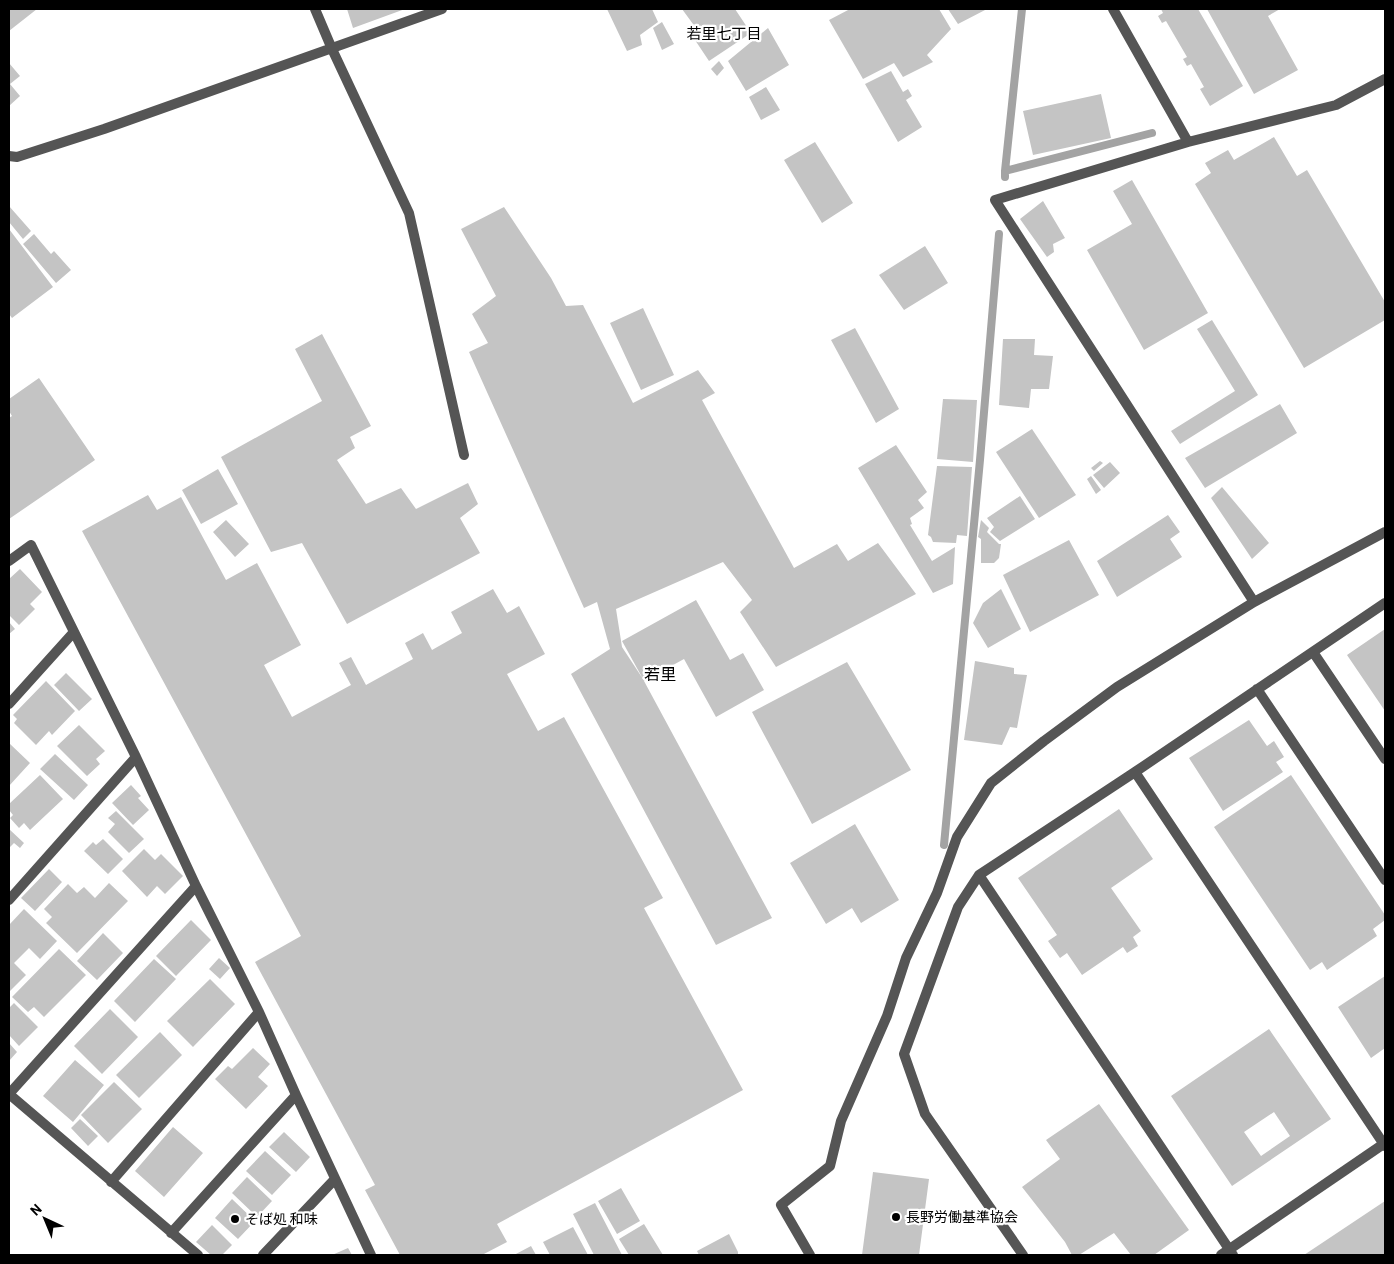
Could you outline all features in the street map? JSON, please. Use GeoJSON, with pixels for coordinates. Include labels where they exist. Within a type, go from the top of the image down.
{"type":"FeatureCollection","features":[{"type":"Feature","properties":{"kind":"street"},"geometry":{"type":"LineString","coordinates":[[315,9],[408,213],[464,455]]}},
{"type":"Feature","properties":{"kind":"street"},"geometry":{"type":"LineString","coordinates":[[9,156],[17,157],[104,129],[442,9]]}},
{"type":"Feature","properties":{"kind":"street"},"geometry":{"type":"LineString","coordinates":[[1113,9],[1188,142]]}},
{"type":"Feature","properties":{"kind":"street"},"geometry":{"type":"LineString","coordinates":[[1254,602],[995,200],[1188,142],[1336,105],[1385,79]]}},
{"type":"Feature","properties":{"kind":"street"},"geometry":{"type":"LineString","coordinates":[[810,1255],[781,1205],[830,1166],[841,1120],[888,1016],[906,958],[937,893],[957,837],[991,783],[1117,687],[1254,602],[1385,532]]}},
{"type":"Feature","properties":{"kind":"street"},"geometry":{"type":"LineString","coordinates":[[9,561],[30,545],[136,757],[196,886],[259,1012],[296,1096],[371,1255]]}},
{"type":"Feature","properties":{"kind":"street"},"geometry":{"type":"LineString","coordinates":[[1023,1255],[925,1114],[904,1054],[958,907],[979,875],[1385,603]]}},
{"type":"Feature","properties":{"kind":"street"},"geometry":{"type":"LineString","coordinates":[[9,704],[73,633]]}},
{"type":"Feature","properties":{"kind":"street"},"geometry":{"type":"LineString","coordinates":[[1313,652],[1385,759]]}},
{"type":"Feature","properties":{"kind":"street"},"geometry":{"type":"LineString","coordinates":[[1257,689],[1385,880]]}},
{"type":"Feature","properties":{"kind":"street"},"geometry":{"type":"LineString","coordinates":[[9,900],[136,757]]}},
{"type":"Feature","properties":{"kind":"street"},"geometry":{"type":"LineString","coordinates":[[979,875],[1228,1253],[1385,1145],[1135,772]]}},
{"type":"Feature","properties":{"kind":"street"},"geometry":{"type":"LineString","coordinates":[[196,886],[9,1094],[198,1255]]}},
{"type":"Feature","properties":{"kind":"street"},"geometry":{"type":"LineString","coordinates":[[111,1182],[259,1012]]}},
{"type":"Feature","properties":{"kind":"street"},"geometry":{"type":"LineString","coordinates":[[172,1233],[296,1096]]}},
{"type":"Feature","properties":{"kind":"street"},"geometry":{"type":"LineString","coordinates":[[263,1255],[336,1179]]}},
{"type":"Feature","properties":{"kind":"building"},"geometry":{"type":"Polygon","coordinates":[[[9,9],[37,9],[9,31],[9,9]]]}},
{"type":"Feature","properties":{"kind":"building"},"geometry":{"type":"Polygon","coordinates":[[[347,9],[405,9],[353,28],[347,9]]]}},
{"type":"Feature","properties":{"kind":"building"},"geometry":{"type":"Polygon","coordinates":[[[607,9],[652,9],[658,22],[640,35],[642,45],[627,51],[607,9]]]}},
{"type":"Feature","properties":{"kind":"building"},"geometry":{"type":"Polygon","coordinates":[[[682,9],[735,9],[751,33],[709,61],[695,40],[701,35],[682,9]]]}},
{"type":"Feature","properties":{"kind":"building"},"geometry":{"type":"Polygon","coordinates":[[[850,9],[939,9],[951,29],[927,55],[933,62],[903,77],[894,63],[863,79],[829,20],[850,9]]]}},
{"type":"Feature","properties":{"kind":"building"},"geometry":{"type":"Polygon","coordinates":[[[948,9],[987,9],[958,24],[948,9]]]}},
{"type":"Feature","properties":{"kind":"building"},"geometry":{"type":"Polygon","coordinates":[[[1161,9],[1198,9],[1243,86],[1210,106],[1200,89],[1204,87],[1191,64],[1187,66],[1183,59],[1187,57],[1166,21],[1162,23],[1158,16],[1163,13],[1161,9]]]}},
{"type":"Feature","properties":{"kind":"building"},"geometry":{"type":"Polygon","coordinates":[[[1207,9],[1280,9],[1268,16],[1298,70],[1254,94],[1207,9]]]}},
{"type":"Feature","properties":{"kind":"building"},"geometry":{"type":"Polygon","coordinates":[[[662,22],[674,44],[662,50],[653,28],[662,22]]]}},
{"type":"Feature","properties":{"kind":"building"},"geometry":{"type":"Polygon","coordinates":[[[768,28],[789,65],[746,91],[728,61],[768,28]]]}},
{"type":"Feature","properties":{"kind":"building"},"geometry":{"type":"Polygon","coordinates":[[[719,61],[724,68],[717,76],[711,69],[719,61]]]}},
{"type":"Feature","properties":{"kind":"building"},"geometry":{"type":"Polygon","coordinates":[[[9,63],[20,76],[10,84],[20,96],[9,106],[9,63]]]}},
{"type":"Feature","properties":{"kind":"building"},"geometry":{"type":"Polygon","coordinates":[[[891,71],[903,92],[908,89],[912,96],[906,100],[922,127],[898,142],[865,84],[891,71]]]}},
{"type":"Feature","properties":{"kind":"building"},"geometry":{"type":"Polygon","coordinates":[[[766,87],[780,110],[761,120],[749,97],[766,87]]]}},
{"type":"Feature","properties":{"kind":"building"},"geometry":{"type":"Polygon","coordinates":[[[1101,94],[1111,138],[1033,155],[1023,111],[1101,94]]]}},
{"type":"Feature","properties":{"kind":"building"},"geometry":{"type":"Polygon","coordinates":[[[1274,137],[1297,176],[1307,170],[1385,302],[1385,320],[1304,368],[1195,184],[1211,173],[1205,163],[1228,150],[1234,160],[1274,137]]]}},
{"type":"Feature","properties":{"kind":"building"},"geometry":{"type":"Polygon","coordinates":[[[815,142],[853,203],[822,223],[784,160],[815,142]]]}},
{"type":"Feature","properties":{"kind":"building"},"geometry":{"type":"Polygon","coordinates":[[[1132,180],[1208,313],[1144,350],[1087,250],[1132,224],[1113,191],[1132,180]]]}},
{"type":"Feature","properties":{"kind":"building"},"geometry":{"type":"Polygon","coordinates":[[[1043,201],[1065,238],[1053,244],[1054,252],[1047,257],[1020,219],[1043,201]]]}},
{"type":"Feature","properties":{"kind":"building"},"geometry":{"type":"Polygon","coordinates":[[[9,206],[31,231],[23,239],[9,222],[9,206]]]}},
{"type":"Feature","properties":{"kind":"building"},"geometry":{"type":"Polygon","coordinates":[[[504,207],[551,278],[566,306],[583,305],[633,403],[698,370],[715,393],[702,400],[794,568],[837,544],[848,561],[878,543],[916,594],[776,667],[740,612],[752,600],[723,562],[616,609],[622,647],[643,679],[622,641],[696,600],[730,660],[743,653],[764,690],[716,717],[684,659],[644,681],[772,918],[716,945],[571,674],[610,649],[597,602],[584,608],[469,352],[488,343],[472,314],[496,296],[461,229],[504,207]]]}},
{"type":"Feature","properties":{"kind":"building"},"geometry":{"type":"Polygon","coordinates":[[[9,229],[53,287],[12,318],[9,314],[9,229]]]}},
{"type":"Feature","properties":{"kind":"building"},"geometry":{"type":"Polygon","coordinates":[[[34,234],[51,254],[54,251],[71,270],[56,283],[23,244],[34,234]]]}},
{"type":"Feature","properties":{"kind":"building"},"geometry":{"type":"Polygon","coordinates":[[[925,246],[948,283],[904,310],[879,275],[925,246]]]}},
{"type":"Feature","properties":{"kind":"building"},"geometry":{"type":"Polygon","coordinates":[[[643,308],[674,375],[641,390],[610,323],[643,308]]]}},
{"type":"Feature","properties":{"kind":"building"},"geometry":{"type":"Polygon","coordinates":[[[1212,320],[1258,395],[1180,444],[1171,431],[1235,391],[1197,329],[1212,320]]]}},
{"type":"Feature","properties":{"kind":"building"},"geometry":{"type":"Polygon","coordinates":[[[855,328],[899,409],[876,423],[831,340],[855,328]]]}},
{"type":"Feature","properties":{"kind":"building"},"geometry":{"type":"Polygon","coordinates":[[[322,334],[371,426],[350,437],[355,448],[337,460],[366,504],[401,488],[416,509],[468,483],[478,504],[460,518],[480,553],[347,624],[302,543],[271,552],[221,457],[322,401],[295,349],[322,334]]]}},
{"type":"Feature","properties":{"kind":"building"},"geometry":{"type":"Polygon","coordinates":[[[1003,339],[1035,339],[1034,355],[1053,356],[1049,389],[1031,389],[1029,408],[999,405],[1003,339]]]}},
{"type":"Feature","properties":{"kind":"building"},"geometry":{"type":"Polygon","coordinates":[[[39,378],[95,460],[9,519],[9,418],[12,416],[9,411],[9,399],[39,378]]]}},
{"type":"Feature","properties":{"kind":"building"},"geometry":{"type":"Polygon","coordinates":[[[943,399],[977,400],[973,462],[937,459],[943,399]]]}},
{"type":"Feature","properties":{"kind":"building"},"geometry":{"type":"Polygon","coordinates":[[[1280,404],[1297,433],[1205,488],[1185,458],[1280,404]]]}},
{"type":"Feature","properties":{"kind":"building"},"geometry":{"type":"Polygon","coordinates":[[[1032,429],[1076,495],[1039,518],[996,452],[1032,429]]]}},
{"type":"Feature","properties":{"kind":"building"},"geometry":{"type":"Polygon","coordinates":[[[896,445],[927,492],[918,500],[924,508],[910,518],[912,524],[910,525],[932,561],[955,547],[953,584],[933,593],[858,468],[896,445]]]}},
{"type":"Feature","properties":{"kind":"building"},"geometry":{"type":"Polygon","coordinates":[[[1100,461],[1103,463],[1094,471],[1091,468],[1100,461]]]}},
{"type":"Feature","properties":{"kind":"building"},"geometry":{"type":"Polygon","coordinates":[[[1110,462],[1120,473],[1104,488],[1093,475],[1110,462]]]}},
{"type":"Feature","properties":{"kind":"building"},"geometry":{"type":"Polygon","coordinates":[[[937,466],[972,467],[967,536],[957,535],[956,543],[933,542],[928,535],[937,466]]]}},
{"type":"Feature","properties":{"kind":"building"},"geometry":{"type":"Polygon","coordinates":[[[218,469],[238,504],[201,524],[182,490],[218,469]]]}},
{"type":"Feature","properties":{"kind":"building"},"geometry":{"type":"Polygon","coordinates":[[[1091,476],[1101,490],[1096,494],[1087,479],[1091,476]]]}},
{"type":"Feature","properties":{"kind":"building"},"geometry":{"type":"Polygon","coordinates":[[[1222,487],[1269,543],[1252,559],[1211,498],[1222,487]]]}},
{"type":"Feature","properties":{"kind":"building"},"geometry":{"type":"Polygon","coordinates":[[[148,495],[157,510],[181,497],[226,580],[257,563],[301,645],[264,665],[292,717],[351,685],[339,663],[351,657],[366,685],[413,659],[405,643],[423,633],[432,650],[462,633],[451,612],[493,589],[507,613],[519,606],[545,654],[507,674],[538,731],[564,717],[663,898],[644,908],[743,1090],[497,1224],[507,1242],[482,1255],[400,1255],[365,1190],[375,1185],[255,962],[301,936],[82,531],[148,495]]]}},
{"type":"Feature","properties":{"kind":"building"},"geometry":{"type":"Polygon","coordinates":[[[1020,496],[1035,519],[1000,541],[990,532],[994,527],[987,518],[1020,496]]]}},
{"type":"Feature","properties":{"kind":"building"},"geometry":{"type":"Polygon","coordinates":[[[1168,515],[1180,532],[1170,539],[1182,557],[1117,597],[1097,561],[1168,515]]]}},
{"type":"Feature","properties":{"kind":"building"},"geometry":{"type":"Polygon","coordinates":[[[226,520],[249,544],[235,557],[213,532],[226,520]]]}},
{"type":"Feature","properties":{"kind":"building"},"geometry":{"type":"Polygon","coordinates":[[[981,520],[989,528],[987,532],[1001,544],[999,558],[994,563],[981,563],[981,539],[978,537],[981,520]]]}},
{"type":"Feature","properties":{"kind":"building"},"geometry":{"type":"Polygon","coordinates":[[[1069,540],[1099,595],[1030,632],[1003,575],[1069,540]]]}},
{"type":"Feature","properties":{"kind":"building"},"geometry":{"type":"Polygon","coordinates":[[[20,569],[42,592],[30,604],[35,609],[19,625],[9,615],[9,579],[20,569]]]}},
{"type":"Feature","properties":{"kind":"building"},"geometry":{"type":"Polygon","coordinates":[[[1001,589],[1021,629],[988,648],[973,623],[983,603],[1001,589]]]}},
{"type":"Feature","properties":{"kind":"building"},"geometry":{"type":"Polygon","coordinates":[[[9,622],[15,629],[9,634],[9,622]]]}},
{"type":"Feature","properties":{"kind":"building"},"geometry":{"type":"Polygon","coordinates":[[[1385,629],[1385,711],[1347,655],[1385,629]]]}},
{"type":"Feature","properties":{"kind":"building"},"geometry":{"type":"Polygon","coordinates":[[[975,661],[1014,668],[1014,674],[1027,675],[1017,728],[1010,727],[1002,745],[964,740],[975,661]]]}},
{"type":"Feature","properties":{"kind":"building"},"geometry":{"type":"Polygon","coordinates":[[[847,662],[911,770],[812,824],[752,712],[847,662]]]}},
{"type":"Feature","properties":{"kind":"building"},"geometry":{"type":"Polygon","coordinates":[[[66,673],[92,699],[79,711],[54,685],[66,673]]]}},
{"type":"Feature","properties":{"kind":"building"},"geometry":{"type":"Polygon","coordinates":[[[46,681],[75,711],[52,735],[49,731],[36,745],[14,723],[17,719],[13,715],[46,681]]]}},
{"type":"Feature","properties":{"kind":"building"},"geometry":{"type":"Polygon","coordinates":[[[1249,720],[1267,746],[1274,741],[1284,757],[1276,762],[1283,772],[1223,811],[1189,758],[1249,720]]]}},
{"type":"Feature","properties":{"kind":"building"},"geometry":{"type":"Polygon","coordinates":[[[79,725],[105,751],[96,759],[100,764],[87,776],[57,746],[79,725]]]}},
{"type":"Feature","properties":{"kind":"building"},"geometry":{"type":"Polygon","coordinates":[[[9,743],[30,763],[9,786],[9,743]]]}},
{"type":"Feature","properties":{"kind":"building"},"geometry":{"type":"Polygon","coordinates":[[[55,754],[88,785],[74,800],[40,769],[55,754]]]}},
{"type":"Feature","properties":{"kind":"building"},"geometry":{"type":"Polygon","coordinates":[[[40,775],[63,799],[30,830],[24,823],[19,828],[10,818],[13,815],[9,810],[9,804],[40,775]]]}},
{"type":"Feature","properties":{"kind":"building"},"geometry":{"type":"Polygon","coordinates":[[[1291,775],[1385,915],[1385,920],[1373,929],[1377,936],[1327,970],[1322,962],[1310,970],[1214,827],[1291,775]]]}},
{"type":"Feature","properties":{"kind":"building"},"geometry":{"type":"Polygon","coordinates":[[[131,785],[141,796],[138,798],[149,810],[133,825],[112,803],[131,785]]]}},
{"type":"Feature","properties":{"kind":"building"},"geometry":{"type":"Polygon","coordinates":[[[1119,809],[1153,859],[1111,888],[1141,931],[1133,937],[1138,946],[1127,953],[1123,947],[1082,975],[1067,953],[1060,958],[1048,941],[1057,935],[1018,878],[1119,809]]]}},
{"type":"Feature","properties":{"kind":"building"},"geometry":{"type":"Polygon","coordinates":[[[116,811],[144,839],[129,853],[108,832],[115,824],[108,818],[116,811]]]}},
{"type":"Feature","properties":{"kind":"building"},"geometry":{"type":"Polygon","coordinates":[[[855,824],[899,900],[861,923],[852,908],[826,924],[790,863],[855,824]]]}},
{"type":"Feature","properties":{"kind":"building"},"geometry":{"type":"Polygon","coordinates":[[[9,829],[24,843],[20,848],[14,843],[9,848],[9,829]]]}},
{"type":"Feature","properties":{"kind":"building"},"geometry":{"type":"Polygon","coordinates":[[[103,839],[123,859],[108,874],[84,851],[93,842],[96,845],[103,839]]]}},
{"type":"Feature","properties":{"kind":"building"},"geometry":{"type":"Polygon","coordinates":[[[144,849],[155,860],[161,854],[183,876],[165,894],[157,886],[147,897],[122,871],[144,849]]]}},
{"type":"Feature","properties":{"kind":"building"},"geometry":{"type":"Polygon","coordinates":[[[49,869],[62,882],[35,911],[21,898],[49,869]]]}},
{"type":"Feature","properties":{"kind":"building"},"geometry":{"type":"Polygon","coordinates":[[[109,883],[128,901],[77,953],[46,923],[52,917],[44,909],[68,884],[77,893],[84,887],[95,898],[109,883]]]}},
{"type":"Feature","properties":{"kind":"building"},"geometry":{"type":"Polygon","coordinates":[[[24,909],[57,941],[40,959],[29,948],[14,963],[26,975],[9,992],[9,925],[24,909]]]}},
{"type":"Feature","properties":{"kind":"building"},"geometry":{"type":"Polygon","coordinates":[[[191,920],[211,940],[176,976],[156,956],[191,920]]]}},
{"type":"Feature","properties":{"kind":"building"},"geometry":{"type":"Polygon","coordinates":[[[103,933],[123,953],[97,980],[77,961],[103,933]]]}},
{"type":"Feature","properties":{"kind":"building"},"geometry":{"type":"Polygon","coordinates":[[[59,949],[86,975],[44,1017],[34,1007],[28,1012],[12,997],[59,949]]]}},
{"type":"Feature","properties":{"kind":"building"},"geometry":{"type":"Polygon","coordinates":[[[219,958],[230,968],[220,979],[209,969],[219,958]]]}},
{"type":"Feature","properties":{"kind":"building"},"geometry":{"type":"Polygon","coordinates":[[[154,959],[176,979],[135,1022],[114,1001],[154,959]]]}},
{"type":"Feature","properties":{"kind":"building"},"geometry":{"type":"Polygon","coordinates":[[[1385,976],[1385,1048],[1371,1058],[1338,1007],[1385,976]]]}},
{"type":"Feature","properties":{"kind":"building"},"geometry":{"type":"Polygon","coordinates":[[[210,979],[235,1004],[193,1047],[167,1021],[210,979]]]}},
{"type":"Feature","properties":{"kind":"building"},"geometry":{"type":"Polygon","coordinates":[[[14,1003],[38,1027],[19,1046],[9,1035],[9,1008],[14,1003]]]}},
{"type":"Feature","properties":{"kind":"building"},"geometry":{"type":"Polygon","coordinates":[[[110,1009],[138,1037],[102,1074],[74,1046],[110,1009]]]}},
{"type":"Feature","properties":{"kind":"building"},"geometry":{"type":"Polygon","coordinates":[[[1269,1029],[1331,1119],[1232,1186],[1171,1096],[1269,1029]],[[1274,1112],[1244,1132],[1261,1156],[1290,1136],[1274,1112]]]}},
{"type":"Feature","properties":{"kind":"building"},"geometry":{"type":"Polygon","coordinates":[[[160,1032],[182,1055],[139,1098],[116,1075],[160,1032]]]}},
{"type":"Feature","properties":{"kind":"building"},"geometry":{"type":"Polygon","coordinates":[[[9,1043],[17,1052],[9,1061],[9,1043]]]}},
{"type":"Feature","properties":{"kind":"building"},"geometry":{"type":"Polygon","coordinates":[[[253,1048],[270,1064],[258,1077],[268,1086],[246,1109],[215,1079],[228,1066],[232,1069],[253,1048]]]}},
{"type":"Feature","properties":{"kind":"building"},"geometry":{"type":"Polygon","coordinates":[[[75,1060],[104,1085],[73,1122],[43,1096],[75,1060]]]}},
{"type":"Feature","properties":{"kind":"building"},"geometry":{"type":"Polygon","coordinates":[[[114,1082],[142,1109],[108,1143],[81,1115],[114,1082]]]}},
{"type":"Feature","properties":{"kind":"building"},"geometry":{"type":"Polygon","coordinates":[[[1099,1104],[1189,1230],[1154,1255],[1131,1255],[1114,1233],[1079,1255],[1072,1255],[1065,1242],[1022,1187],[1060,1159],[1046,1140],[1099,1104]]]}},
{"type":"Feature","properties":{"kind":"building"},"geometry":{"type":"Polygon","coordinates":[[[80,1119],[98,1136],[88,1146],[71,1128],[80,1119]]]}},
{"type":"Feature","properties":{"kind":"building"},"geometry":{"type":"Polygon","coordinates":[[[173,1127],[203,1153],[164,1197],[135,1171],[173,1127]]]}},
{"type":"Feature","properties":{"kind":"building"},"geometry":{"type":"Polygon","coordinates":[[[284,1132],[310,1157],[296,1172],[269,1147],[284,1132]]]}},
{"type":"Feature","properties":{"kind":"building"},"geometry":{"type":"Polygon","coordinates":[[[265,1151],[291,1175],[272,1195],[246,1171],[265,1151]]]}},
{"type":"Feature","properties":{"kind":"building","name":"長野労働基準協会"},"geometry":{"type":"Polygon","coordinates":[[[873,1172],[929,1179],[919,1255],[862,1255],[873,1172]]]}},
{"type":"Feature","properties":{"kind":"building"},"geometry":{"type":"Polygon","coordinates":[[[247,1177],[272,1201],[257,1217],[232,1193],[247,1177]]]}},
{"type":"Feature","properties":{"kind":"building"},"geometry":{"type":"Polygon","coordinates":[[[621,1188],[640,1221],[617,1234],[598,1201],[621,1188]]]}},
{"type":"Feature","properties":{"kind":"building","name":"そば処 和味"},"geometry":{"type":"Polygon","coordinates":[[[232,1199],[255,1221],[238,1239],[215,1218],[232,1199]]]}},
{"type":"Feature","properties":{"kind":"building"},"geometry":{"type":"Polygon","coordinates":[[[1385,1201],[1385,1255],[1304,1255],[1385,1201]]]}},
{"type":"Feature","properties":{"kind":"building"},"geometry":{"type":"Polygon","coordinates":[[[595,1203],[622,1255],[594,1255],[573,1214],[595,1203]]]}},
{"type":"Feature","properties":{"kind":"building"},"geometry":{"type":"Polygon","coordinates":[[[644,1224],[663,1255],[629,1255],[619,1239],[644,1224]]]}},
{"type":"Feature","properties":{"kind":"building"},"geometry":{"type":"Polygon","coordinates":[[[212,1225],[232,1245],[222,1255],[211,1255],[196,1242],[212,1225]]]}},
{"type":"Feature","properties":{"kind":"building"},"geometry":{"type":"Polygon","coordinates":[[[573,1227],[588,1255],[550,1255],[543,1242],[573,1227]]]}},
{"type":"Feature","properties":{"kind":"building"},"geometry":{"type":"Polygon","coordinates":[[[729,1234],[738,1255],[699,1255],[697,1251],[729,1234]]]}},
{"type":"Feature","properties":{"kind":"building"},"geometry":{"type":"Polygon","coordinates":[[[531,1246],[536,1255],[514,1255],[531,1246]]]}},
{"type":"Feature","properties":{"kind":"building"},"geometry":{"type":"Polygon","coordinates":[[[348,1248],[352,1255],[332,1255],[348,1248]]]}},
{"type":"Feature","properties":{"kind":"waterway"},"geometry":{"type":"LineString","coordinates":[[1005,171],[1022,9]]}},
{"type":"Feature","properties":{"kind":"waterway"},"geometry":{"type":"LineString","coordinates":[[1005,177],[1005,171],[1152,133]]}},
{"type":"Feature","properties":{"kind":"waterway"},"geometry":{"type":"LineString","coordinates":[[944,845],[999,234]]}},
{"type":"Feature","properties":{"kind":"place","name":"長野労働基準協会"},"geometry":{"type":"Point","coordinates":[896,1217]}},
{"type":"Feature","properties":{"kind":"place","name":"そば処 和味"},"geometry":{"type":"Point","coordinates":[235,1219]}},
{"type":"Feature","properties":{"kind":"district","name":"若里七丁目"},"geometry":{"type":"Point","coordinates":[724,34]}},
{"type":"Feature","properties":{"kind":"district","name":"若里"},"geometry":{"type":"Point","coordinates":[660,674]}}]}
